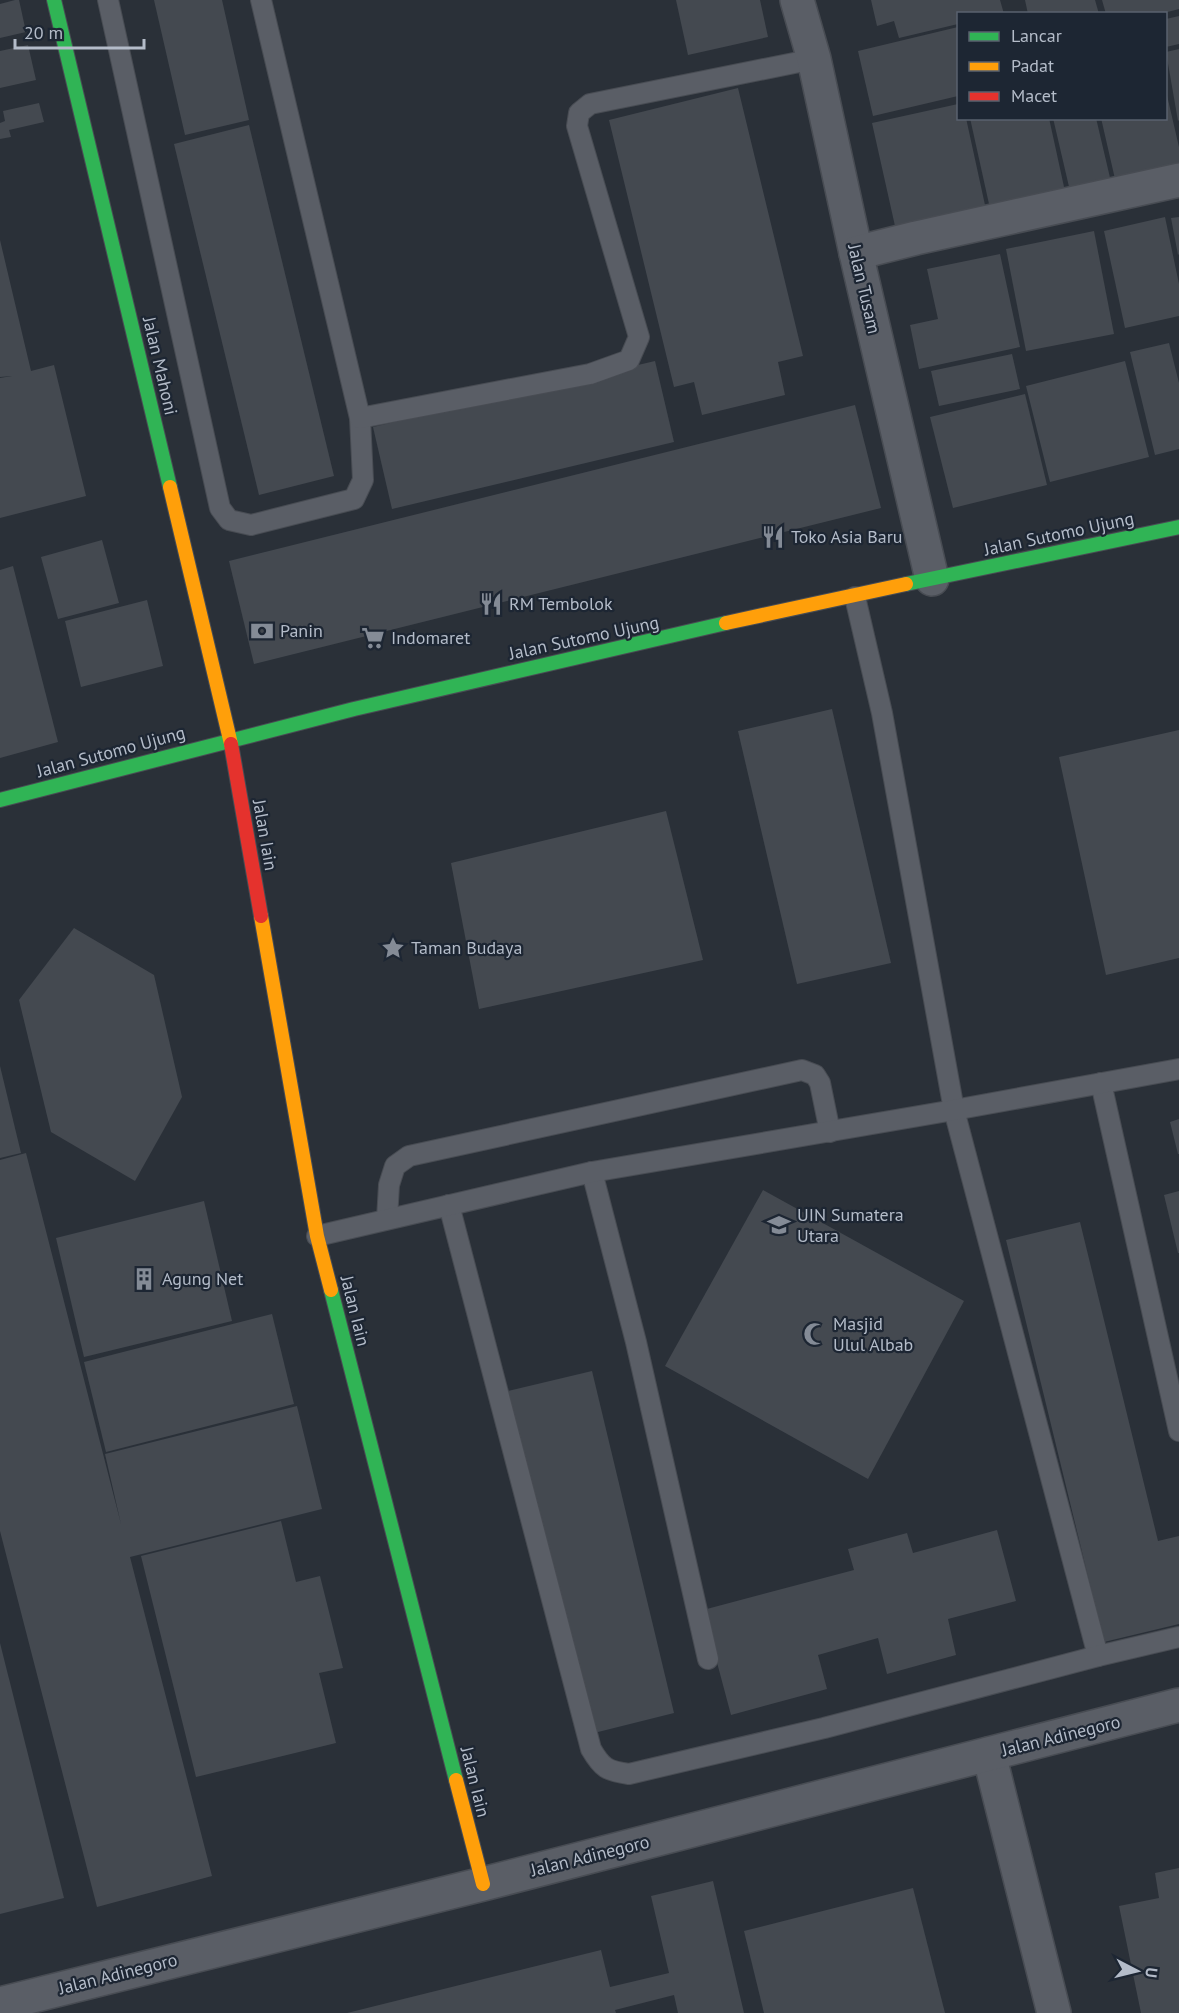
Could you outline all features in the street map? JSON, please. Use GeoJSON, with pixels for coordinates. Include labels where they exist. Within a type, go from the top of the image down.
{"type":"FeatureCollection","features":[{"type":"Feature","properties":{"kind":"street","name":"Jalan Mahoni"},"geometry":{"type":"LineString","coordinates":[[54,0],[230,740]]}},
{"type":"Feature","properties":{"kind":"street","name":"Jalan Tusam"},"geometry":{"type":"LineString","coordinates":[[797,0],[814,59],[856,253],[932,579]]}},
{"type":"Feature","properties":{"kind":"street"},"geometry":{"type":"LineString","coordinates":[[856,253],[1179,180]]}},
{"type":"Feature","properties":{"kind":"street","name":"Jalan Sutomo Ujung"},"geometry":{"type":"LineString","coordinates":[[0,800],[230,740],[471,681],[1179,527]]}},
{"type":"Feature","properties":{"kind":"street","name":"Jalan Iain"},"geometry":{"type":"LineString","coordinates":[[230,740],[317,1236],[483,1884]]}},
{"type":"Feature","properties":{"kind":"street","name":"Jalan Adinegoro"},"geometry":{"type":"LineString","coordinates":[[0,2004],[483,1884],[1179,1705]]}},
{"type":"Feature","properties":{"kind":"street"},"geometry":{"type":"LineString","coordinates":[[989,1754],[1054,2013]]}},
{"type":"Feature","properties":{"kind":"lane"},"geometry":{"type":"LineString","coordinates":[[108,0],[220,508],[229,520],[251,525],[354,499],[363,480],[360,418],[261,0]]}},
{"type":"Feature","properties":{"kind":"lane"},"geometry":{"type":"LineString","coordinates":[[360,418],[590,374],[629,360],[639,337],[577,126],[579,113],[590,104],[814,59]]}},
{"type":"Feature","properties":{"kind":"lane"},"geometry":{"type":"LineString","coordinates":[[855,597],[882,713],[954,1110],[1098,1656]]}},
{"type":"Feature","properties":{"kind":"lane"},"geometry":{"type":"LineString","coordinates":[[317,1236],[592,1172],[1179,1069]]}},
{"type":"Feature","properties":{"kind":"lane"},"geometry":{"type":"LineString","coordinates":[[387,1220],[389,1185],[392,1176],[396,1166],[409,1156],[802,1070],[815,1075],[820,1083],[830,1132]]}},
{"type":"Feature","properties":{"kind":"lane"},"geometry":{"type":"LineString","coordinates":[[1101,1083],[1179,1431]]}},
{"type":"Feature","properties":{"kind":"lane"},"geometry":{"type":"LineString","coordinates":[[592,1172],[636,1342],[708,1659]]}},
{"type":"Feature","properties":{"kind":"lane"},"geometry":{"type":"LineString","coordinates":[[449,1205],[591,1749],[601,1765],[613,1772],[629,1774],[824,1728],[1179,1637]]}},
{"type":"Feature","properties":{"kind":"building"},"geometry":{"type":"Polygon","coordinates":[[[19,0],[26,32],[0,38],[0,4],[19,0]]]}},
{"type":"Feature","properties":{"kind":"building"},"geometry":{"type":"Polygon","coordinates":[[[154,0],[222,0],[249,120],[185,135],[154,0]]]}},
{"type":"Feature","properties":{"kind":"building"},"geometry":{"type":"Polygon","coordinates":[[[676,0],[760,0],[768,37],[688,55],[676,0]]]}},
{"type":"Feature","properties":{"kind":"building"},"geometry":{"type":"Polygon","coordinates":[[[871,0],[1000,0],[1003,12],[957,12],[957,24],[899,38],[894,21],[877,26],[871,0]]]}},
{"type":"Feature","properties":{"kind":"building"},"geometry":{"type":"Polygon","coordinates":[[[1025,0],[1095,0],[1098,12],[1028,12],[1025,0]]]}},
{"type":"Feature","properties":{"kind":"building"},"geometry":{"type":"Polygon","coordinates":[[[1102,0],[1179,0],[1179,9],[1167,12],[1105,12],[1102,0]]]}},
{"type":"Feature","properties":{"kind":"building"},"geometry":{"type":"Polygon","coordinates":[[[1179,16],[1179,44],[1167,47],[1167,19],[1179,16]]]}},
{"type":"Feature","properties":{"kind":"building"},"geometry":{"type":"Polygon","coordinates":[[[957,27],[957,96],[873,116],[858,51],[957,27]]]}},
{"type":"Feature","properties":{"kind":"building"},"geometry":{"type":"Polygon","coordinates":[[[28,45],[36,80],[0,88],[0,51],[28,45]]]}},
{"type":"Feature","properties":{"kind":"building"},"geometry":{"type":"Polygon","coordinates":[[[1179,49],[1178,121],[1167,58],[1167,52],[1179,49]]]}},
{"type":"Feature","properties":{"kind":"building"},"geometry":{"type":"Polygon","coordinates":[[[738,88],[803,356],[778,362],[785,395],[702,415],[694,382],[674,387],[609,120],[738,88]]]}},
{"type":"Feature","properties":{"kind":"building"},"geometry":{"type":"Polygon","coordinates":[[[1167,95],[1179,147],[1179,165],[1115,179],[1101,120],[1167,120],[1167,95]]]}},
{"type":"Feature","properties":{"kind":"building"},"geometry":{"type":"Polygon","coordinates":[[[39,103],[44,122],[9,130],[11,137],[0,139],[0,123],[5,121],[3,111],[39,103]]]}},
{"type":"Feature","properties":{"kind":"building"},"geometry":{"type":"Polygon","coordinates":[[[957,104],[957,120],[966,120],[985,205],[895,226],[872,123],[957,104]]]}},
{"type":"Feature","properties":{"kind":"building"},"geometry":{"type":"Polygon","coordinates":[[[970,120],[1049,120],[1066,196],[991,213],[970,120]]]}},
{"type":"Feature","properties":{"kind":"building"},"geometry":{"type":"Polygon","coordinates":[[[1053,120],[1096,120],[1111,182],[1070,191],[1053,120]]]}},
{"type":"Feature","properties":{"kind":"building"},"geometry":{"type":"Polygon","coordinates":[[[249,125],[334,476],[259,495],[174,144],[249,125]]]}},
{"type":"Feature","properties":{"kind":"building"},"geometry":{"type":"Polygon","coordinates":[[[1165,217],[1179,284],[1179,316],[1125,328],[1104,231],[1165,217]]]}},
{"type":"Feature","properties":{"kind":"building"},"geometry":{"type":"Polygon","coordinates":[[[1179,217],[1179,254],[1178,255],[1171,218],[1179,217]]]}},
{"type":"Feature","properties":{"kind":"building"},"geometry":{"type":"Polygon","coordinates":[[[1094,231],[1114,334],[1026,351],[1006,249],[1094,231]]]}},
{"type":"Feature","properties":{"kind":"building"},"geometry":{"type":"Polygon","coordinates":[[[0,240],[31,371],[54,365],[86,496],[0,518],[0,378],[12,376],[0,377],[0,240]]]}},
{"type":"Feature","properties":{"kind":"building"},"geometry":{"type":"Polygon","coordinates":[[[1000,254],[1020,347],[919,369],[910,325],[938,319],[927,269],[1000,254]]]}},
{"type":"Feature","properties":{"kind":"building"},"geometry":{"type":"Polygon","coordinates":[[[1169,343],[1179,383],[1179,449],[1155,455],[1130,352],[1169,343]]]}},
{"type":"Feature","properties":{"kind":"building"},"geometry":{"type":"Polygon","coordinates":[[[1012,354],[1020,389],[939,406],[931,371],[1012,354]]]}},
{"type":"Feature","properties":{"kind":"building"},"geometry":{"type":"Polygon","coordinates":[[[655,361],[674,442],[392,509],[373,427],[655,361]]]}},
{"type":"Feature","properties":{"kind":"building"},"geometry":{"type":"Polygon","coordinates":[[[1125,361],[1149,457],[1050,482],[1026,386],[1125,361]]]}},
{"type":"Feature","properties":{"kind":"building"},"geometry":{"type":"Polygon","coordinates":[[[1025,394],[1047,485],[953,508],[930,417],[1025,394]]]}},
{"type":"Feature","properties":{"kind":"building"},"geometry":{"type":"Polygon","coordinates":[[[855,405],[881,508],[254,664],[229,561],[855,405]]]}},
{"type":"Feature","properties":{"kind":"building"},"geometry":{"type":"Polygon","coordinates":[[[102,540],[119,603],[58,619],[41,557],[102,540]]]}},
{"type":"Feature","properties":{"kind":"building"},"geometry":{"type":"Polygon","coordinates":[[[13,566],[58,742],[0,758],[0,570],[13,566]]]}},
{"type":"Feature","properties":{"kind":"building"},"geometry":{"type":"Polygon","coordinates":[[[147,600],[163,666],[81,687],[65,621],[147,600]]]}},
{"type":"Feature","properties":{"kind":"building"},"geometry":{"type":"Polygon","coordinates":[[[832,709],[891,963],[797,984],[738,731],[832,709]]]}},
{"type":"Feature","properties":{"kind":"building"},"geometry":{"type":"Polygon","coordinates":[[[1179,730],[1179,958],[1106,975],[1059,757],[1179,730]]]}},
{"type":"Feature","properties":{"kind":"building"},"geometry":{"type":"Polygon","coordinates":[[[666,811],[703,960],[479,1009],[451,863],[666,811]]]}},
{"type":"Feature","properties":{"kind":"building"},"geometry":{"type":"Polygon","coordinates":[[[74,928],[154,975],[182,1097],[135,1181],[51,1132],[19,1000],[74,928]]]}},
{"type":"Feature","properties":{"kind":"building"},"geometry":{"type":"Polygon","coordinates":[[[0,1066],[21,1153],[0,1158],[0,1066]]]}},
{"type":"Feature","properties":{"kind":"building"},"geometry":{"type":"Polygon","coordinates":[[[1179,1119],[1179,1154],[1178,1154],[1170,1122],[1179,1119]]]}},
{"type":"Feature","properties":{"kind":"building"},"geometry":{"type":"Polygon","coordinates":[[[26,1153],[121,1524],[105,1454],[297,1406],[322,1509],[130,1557],[212,1876],[97,1907],[0,1531],[0,1160],[26,1153]]]}},
{"type":"Feature","properties":{"kind":"building","name":"Masjid Ulul Albab"},"geometry":{"type":"Polygon","coordinates":[[[763,1190],[964,1301],[868,1479],[665,1366],[763,1190]]]}},
{"type":"Feature","properties":{"kind":"building"},"geometry":{"type":"Polygon","coordinates":[[[1179,1191],[1179,1253],[1178,1253],[1164,1195],[1179,1191]]]}},
{"type":"Feature","properties":{"kind":"building","name":"Agung Net"},"geometry":{"type":"Polygon","coordinates":[[[204,1201],[232,1321],[84,1357],[56,1238],[204,1201]]]}},
{"type":"Feature","properties":{"kind":"building"},"geometry":{"type":"Polygon","coordinates":[[[1080,1222],[1158,1541],[1179,1536],[1179,1624],[1104,1642],[1006,1240],[1080,1222]]]}},
{"type":"Feature","properties":{"kind":"building"},"geometry":{"type":"Polygon","coordinates":[[[272,1314],[294,1404],[106,1452],[84,1362],[272,1314]]]}},
{"type":"Feature","properties":{"kind":"building"},"geometry":{"type":"Polygon","coordinates":[[[592,1371],[674,1713],[590,1734],[508,1391],[592,1371]]]}},
{"type":"Feature","properties":{"kind":"building"},"geometry":{"type":"Polygon","coordinates":[[[281,1521],[296,1582],[320,1576],[343,1668],[319,1673],[336,1743],[196,1777],[141,1556],[281,1521]]]}},
{"type":"Feature","properties":{"kind":"building"},"geometry":{"type":"Polygon","coordinates":[[[997,1530],[1016,1601],[948,1619],[956,1655],[887,1674],[878,1638],[818,1655],[827,1689],[731,1715],[703,1610],[854,1570],[848,1549],[907,1533],[913,1553],[997,1530]]]}},
{"type":"Feature","properties":{"kind":"building"},"geometry":{"type":"Polygon","coordinates":[[[0,1643],[64,1898],[0,1914],[0,1643]]]}},
{"type":"Feature","properties":{"kind":"building"},"geometry":{"type":"Polygon","coordinates":[[[1179,1868],[1179,2013],[1141,2013],[1119,1906],[1159,1898],[1155,1873],[1179,1868]]]}},
{"type":"Feature","properties":{"kind":"building"},"geometry":{"type":"Polygon","coordinates":[[[713,1881],[744,2013],[678,2013],[674,1995],[615,2010],[616,2013],[347,2013],[601,1950],[610,1987],[669,1973],[651,1896],[713,1881]]]}},
{"type":"Feature","properties":{"kind":"building"},"geometry":{"type":"Polygon","coordinates":[[[913,1888],[945,2013],[764,2013],[744,1931],[913,1888]]]}},
{"type":"Feature","properties":{"kind":"traffic: fast"},"geometry":{"type":"LineString","coordinates":[[54,0],[170,487]]}},
{"type":"Feature","properties":{"kind":"traffic: fast"},"geometry":{"type":"LineString","coordinates":[[906,584],[1179,527]]}},
{"type":"Feature","properties":{"kind":"traffic: fast"},"geometry":{"type":"LineString","coordinates":[[0,800],[354,709],[726,623]]}},
{"type":"Feature","properties":{"kind":"traffic: fast"},"geometry":{"type":"LineString","coordinates":[[331,1290],[456,1780]]}},
{"type":"Feature","properties":{"kind":"traffic: slow"},"geometry":{"type":"LineString","coordinates":[[170,487],[231,744]]}},
{"type":"Feature","properties":{"kind":"traffic: slow"},"geometry":{"type":"LineString","coordinates":[[726,623],[906,584]]}},
{"type":"Feature","properties":{"kind":"traffic: slow"},"geometry":{"type":"LineString","coordinates":[[261,916],[317,1236],[331,1290]]}},
{"type":"Feature","properties":{"kind":"traffic: slow"},"geometry":{"type":"LineString","coordinates":[[456,1780],[483,1884]]}},
{"type":"Feature","properties":{"kind":"traffic: jam"},"geometry":{"type":"LineString","coordinates":[[231,744],[261,916]]}},
{"type":"Feature","properties":{"kind":"place","name":"Toko Asia Baru"},"geometry":{"type":"Point","coordinates":[773,537]}},
{"type":"Feature","properties":{"kind":"place","name":"RM Tembolok"},"geometry":{"type":"Point","coordinates":[491,604]}},
{"type":"Feature","properties":{"kind":"place","name":"Panin"},"geometry":{"type":"Point","coordinates":[262,631]}},
{"type":"Feature","properties":{"kind":"place","name":"Indomaret"},"geometry":{"type":"Point","coordinates":[373,638]}},
{"type":"Feature","properties":{"kind":"place","name":"Taman Budaya"},"geometry":{"type":"Point","coordinates":[393,948]}},
{"type":"Feature","properties":{"kind":"place","name":"UIN Sumatera Utara"},"geometry":{"type":"Point","coordinates":[779,1225]}},
{"type":"Feature","properties":{"kind":"place","name":"Agung Net"},"geometry":{"type":"Point","coordinates":[144,1279]}},
{"type":"Feature","properties":{"kind":"place","name":"Masjid Ulul Albab"},"geometry":{"type":"Point","coordinates":[815,1334]}}]}
